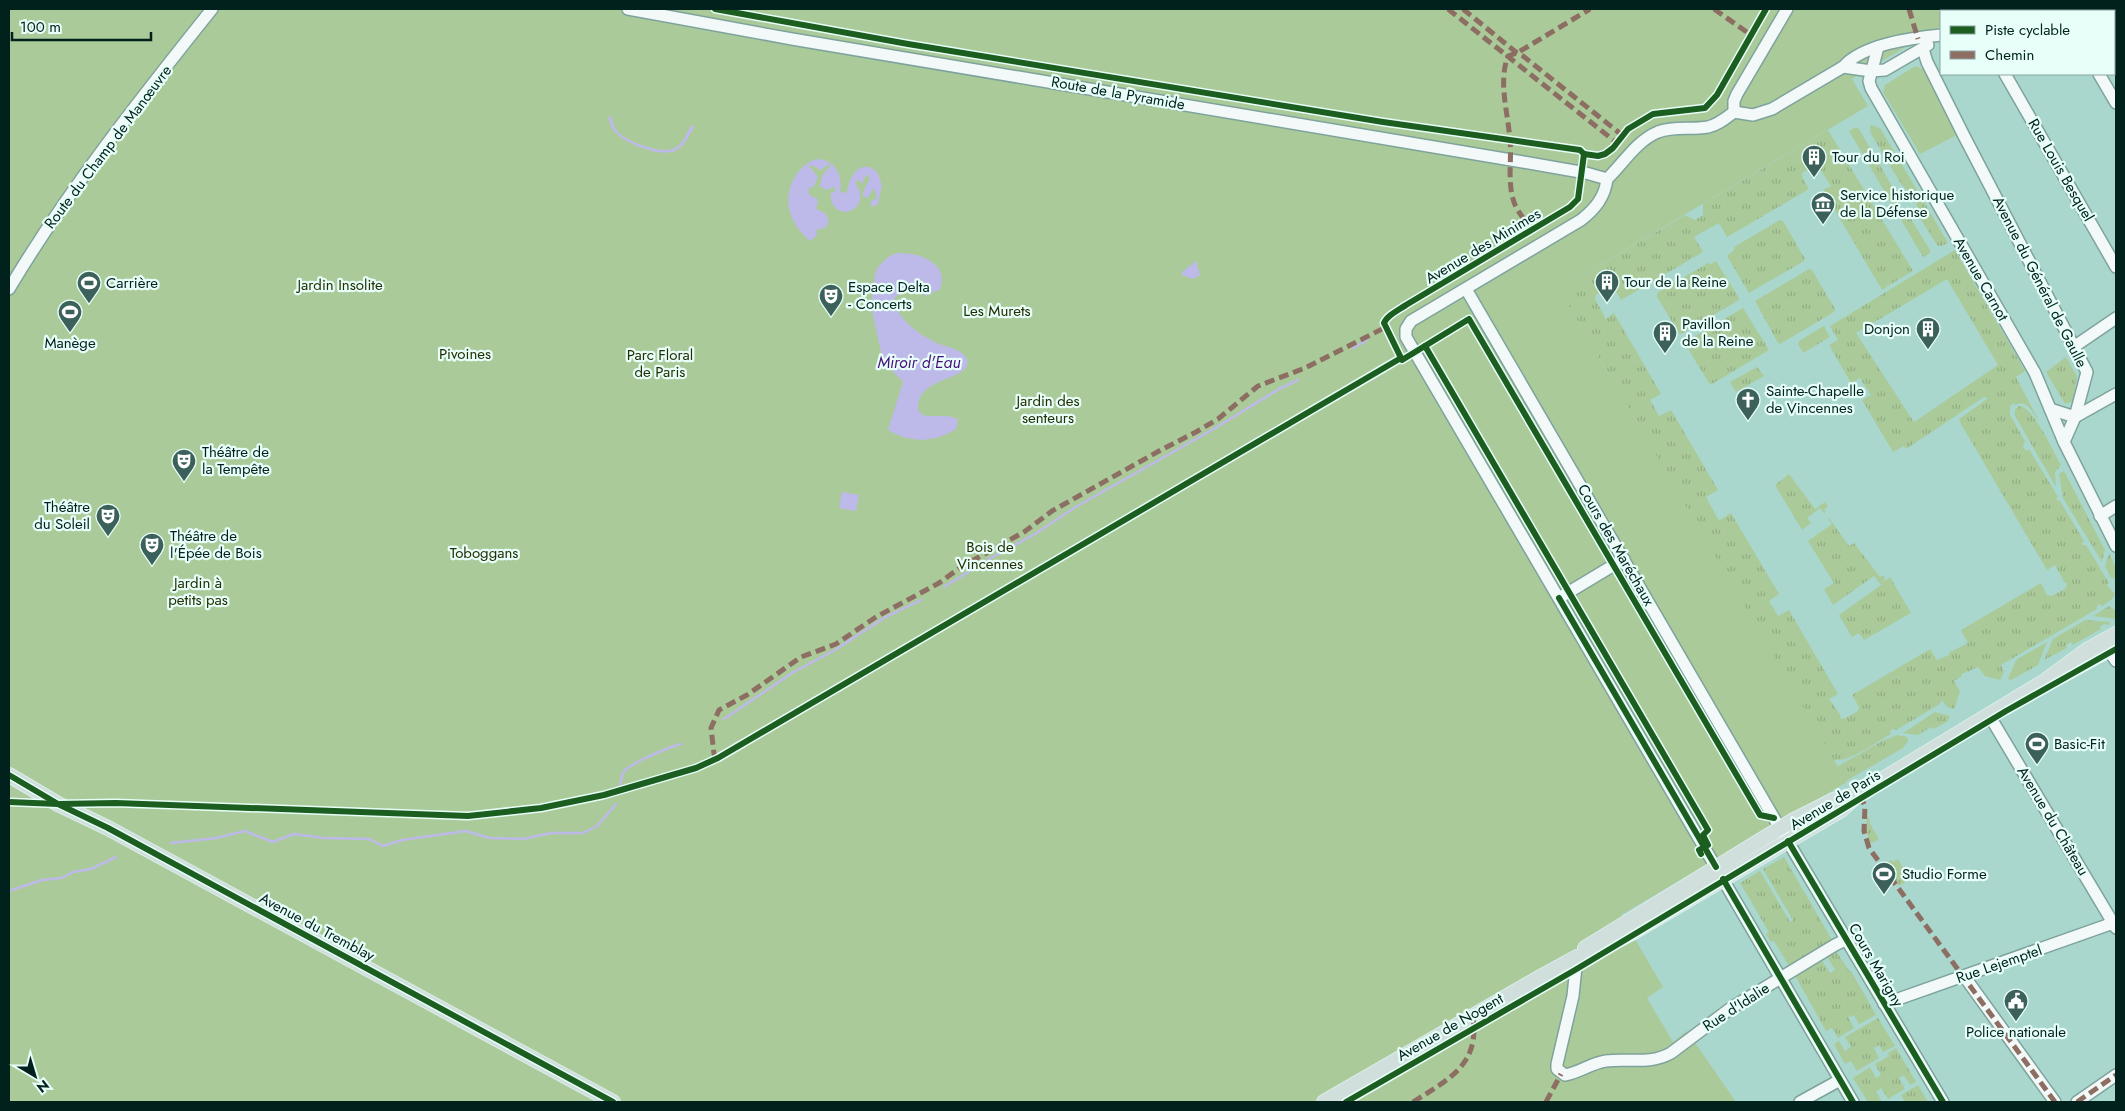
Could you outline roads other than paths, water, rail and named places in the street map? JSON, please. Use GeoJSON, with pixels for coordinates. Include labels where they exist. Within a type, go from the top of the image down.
{"type":"FeatureCollection","features":[{"type":"Feature","properties":{"kind":"main road","name":"Avenue de Paris"},"geometry":{"type":"LineString","coordinates":[[1717,869],[1788,841],[1841,810],[1860,793],[2045,681],[2087,650],[2116,634]]}},
{"type":"Feature","properties":{"kind":"main road","name":"Avenue de Paris"},"geometry":{"type":"LineString","coordinates":[[2045,681],[2070,673],[2114,653]]}},
{"type":"Feature","properties":{"kind":"main road","name":"Avenue du Tremblay"},"geometry":{"type":"LineString","coordinates":[[9,775],[58,804],[108,828],[613,1102]]}},
{"type":"Feature","properties":{"kind":"main road","name":"Avenue de Paris"},"geometry":{"type":"LineString","coordinates":[[1717,869],[1779,825],[1834,800],[1860,793]]}},
{"type":"Feature","properties":{"kind":"main road","name":"Avenue de Nogent"},"geometry":{"type":"LineString","coordinates":[[1324,1102],[1494,1003],[1577,958],[1588,956],[1632,933],[1717,869]]}},
{"type":"Feature","properties":{"kind":"street","name":"Route du Champ de Manœuvre"},"geometry":{"type":"LineString","coordinates":[[9,289],[32,249],[68,198],[212,9]]}},
{"type":"Feature","properties":{"kind":"street","name":"Route de la Pyramide"},"geometry":{"type":"LineString","coordinates":[[628,9],[1586,173],[1607,180]]}},
{"type":"Feature","properties":{"kind":"street"},"geometry":{"type":"LineString","coordinates":[[1787,9],[1737,94],[1734,101],[1734,112],[1752,115],[1772,109],[1843,67],[1849,60],[1878,47],[1940,36]]}},
{"type":"Feature","properties":{"kind":"street"},"geometry":{"type":"LineString","coordinates":[[1843,67],[1871,71],[1885,70],[1923,49],[1940,37]]}},
{"type":"Feature","properties":{"kind":"street"},"geometry":{"type":"LineString","coordinates":[[1871,71],[1878,47]]}},
{"type":"Feature","properties":{"kind":"street","name":"Avenue du Général de Gaulle"},"geometry":{"type":"LineString","coordinates":[[1923,49],[1927,62],[1964,136],[2087,372],[2075,417],[2064,442]]}},
{"type":"Feature","properties":{"kind":"street","name":"Avenue Carnot"},"geometry":{"type":"LineString","coordinates":[[1871,71],[1869,81],[1871,88],[2035,372],[2064,442]]}},
{"type":"Feature","properties":{"kind":"street","name":"Rue Louis Besquel"},"geometry":{"type":"LineString","coordinates":[[2006,75],[2116,267]]}},
{"type":"Feature","properties":{"kind":"street"},"geometry":{"type":"LineString","coordinates":[[2100,75],[2116,103]]}},
{"type":"Feature","properties":{"kind":"street","name":"Avenue des Minimes"},"geometry":{"type":"LineString","coordinates":[[1559,598],[1411,347],[1406,337],[1406,329],[1411,321],[1581,220],[1606,191],[1607,180],[1634,149],[1650,136],[1671,128],[1708,127],[1722,121],[1734,112]]}},
{"type":"Feature","properties":{"kind":"street","name":"Cours des Maréchaux"},"geometry":{"type":"LineString","coordinates":[[1466,288],[1788,841]]}},
{"type":"Feature","properties":{"kind":"street"},"geometry":{"type":"LineString","coordinates":[[2075,346],[2116,318]]}},
{"type":"Feature","properties":{"kind":"street"},"geometry":{"type":"LineString","coordinates":[[2050,409],[2075,417],[2116,394]]}},
{"type":"Feature","properties":{"kind":"street"},"geometry":{"type":"LineString","coordinates":[[2064,442],[2116,546]]}},
{"type":"Feature","properties":{"kind":"street"},"geometry":{"type":"LineString","coordinates":[[2100,516],[2116,506]]}},
{"type":"Feature","properties":{"kind":"street","name":"Cours des Maréchaux"},"geometry":{"type":"LineString","coordinates":[[1559,598],[1624,560]]}},
{"type":"Feature","properties":{"kind":"street"},"geometry":{"type":"LineString","coordinates":[[1559,598],[1853,1102]]}},
{"type":"Feature","properties":{"kind":"street","name":"Avenue du Château"},"geometry":{"type":"LineString","coordinates":[[1989,715],[2115,924]]}},
{"type":"Feature","properties":{"kind":"street","name":"Cours Marigny"},"geometry":{"type":"LineString","coordinates":[[1788,841],[1943,1102]]}},
{"type":"Feature","properties":{"kind":"street","name":"Rue Lejemptel"},"geometry":{"type":"LineString","coordinates":[[1884,1004],[2115,924]]}},
{"type":"Feature","properties":{"kind":"street","name":"Cours Marigny"},"geometry":{"type":"LineString","coordinates":[[1781,978],[1847,939]]}},
{"type":"Feature","properties":{"kind":"street","name":"Rue d'Idalie"},"geometry":{"type":"LineString","coordinates":[[1577,958],[1572,996],[1557,1064],[1557,1069],[1561,1074],[1571,1074],[1604,1062],[1660,1059],[1732,1008],[1781,978]]}},
{"type":"Feature","properties":{"kind":"street"},"geometry":{"type":"LineString","coordinates":[[1964,976],[2055,1102]]}},
{"type":"Feature","properties":{"kind":"street"},"geometry":{"type":"LineString","coordinates":[[2077,1102],[2116,1075]]}},
{"type":"Feature","properties":{"kind":"street"},"geometry":{"type":"LineString","coordinates":[[1800,1102],[1840,1080]]}},
{"type":"Feature","properties":{"kind":"water"},"geometry":{"type":"Polygon","coordinates":[[[611,116],[617,131],[622,135],[636,143],[654,149],[669,150],[675,148],[683,141],[691,125],[694,127],[686,140],[675,151],[653,151],[636,146],[622,138],[611,127],[608,117],[611,116]]]}},
{"type":"Feature","properties":{"kind":"water"},"geometry":{"type":"Polygon","coordinates":[[[816,159],[828,162],[836,169],[839,174],[840,192],[847,193],[853,175],[856,171],[866,167],[877,172],[882,185],[878,204],[873,207],[870,202],[877,198],[875,190],[873,189],[868,198],[863,196],[870,178],[866,175],[862,184],[859,180],[855,182],[860,193],[860,201],[850,211],[843,212],[836,209],[832,202],[831,192],[836,191],[834,187],[826,190],[820,186],[822,176],[831,165],[829,164],[821,170],[811,165],[809,166],[818,177],[814,186],[808,189],[810,196],[817,198],[818,204],[815,208],[826,214],[829,222],[825,228],[816,230],[817,236],[810,241],[794,222],[788,199],[792,182],[796,175],[808,163],[816,159]]]}},
{"type":"Feature","properties":{"kind":"water","name":"Miroir d'Eau"},"geometry":{"type":"Polygon","coordinates":[[[897,253],[914,255],[930,261],[940,272],[942,280],[940,289],[926,296],[914,290],[901,292],[894,299],[899,313],[917,332],[939,344],[958,351],[966,357],[967,361],[963,371],[934,384],[922,394],[918,410],[923,415],[946,416],[958,420],[956,429],[948,434],[931,439],[913,439],[888,430],[903,382],[883,361],[871,306],[875,274],[878,267],[888,257],[897,253]]]}},
{"type":"Feature","properties":{"kind":"water"},"geometry":{"type":"Polygon","coordinates":[[[1196,261],[1200,275],[1193,279],[1182,275],[1182,272],[1196,261]]]}},
{"type":"Feature","properties":{"kind":"water"},"geometry":{"type":"Polygon","coordinates":[[[842,492],[859,495],[856,511],[839,508],[842,492]]]}},
{"type":"Feature","properties":{"kind":"waterway"},"geometry":{"type":"LineString","coordinates":[[1353,348],[1367,340]]}},
{"type":"Feature","properties":{"kind":"waterway"},"geometry":{"type":"LineString","coordinates":[[944,587],[989,559],[1035,534],[1074,508],[1212,430],[1279,389],[1298,380]]}},
{"type":"Feature","properties":{"kind":"waterway"},"geometry":{"type":"LineString","coordinates":[[724,719],[792,673],[835,650],[884,618],[921,600]]}},
{"type":"Feature","properties":{"kind":"waterway"},"geometry":{"type":"LineString","coordinates":[[620,785],[623,773],[627,769],[641,760],[681,744]]}},
{"type":"Feature","properties":{"kind":"waterway"},"geometry":{"type":"LineString","coordinates":[[171,843],[216,838],[245,831],[273,842],[294,834],[324,838],[369,839],[383,846],[402,840],[466,831],[489,838],[523,839],[551,833],[583,833],[597,826],[616,804]]}},
{"type":"Feature","properties":{"kind":"waterway"},"geometry":{"type":"LineString","coordinates":[[9,891],[42,880],[62,878],[73,872],[91,869],[116,857]]}},
{"type":"Feature","properties":{"kind":"place","name":"Tour du Roi"},"geometry":{"type":"Point","coordinates":[1814,178]}},
{"type":"Feature","properties":{"kind":"place","name":"Service historique de la Défense"},"geometry":{"type":"Point","coordinates":[1823,225]}},
{"type":"Feature","properties":{"kind":"place","name":"Tour de la Reine"},"geometry":{"type":"Point","coordinates":[1607,303]}},
{"type":"Feature","properties":{"kind":"place","name":"Carrière"},"geometry":{"type":"Point","coordinates":[89,304]}},
{"type":"Feature","properties":{"kind":"place","name":"Espace Delta - Concerts"},"geometry":{"type":"Point","coordinates":[831,317]}},
{"type":"Feature","properties":{"kind":"place","name":"Manège"},"geometry":{"type":"Point","coordinates":[70,333]}},
{"type":"Feature","properties":{"kind":"place","name":"Donjon"},"geometry":{"type":"Point","coordinates":[1928,350]}},
{"type":"Feature","properties":{"kind":"place","name":"Pavillon de la Reine"},"geometry":{"type":"Point","coordinates":[1665,354]}},
{"type":"Feature","properties":{"kind":"place","name":"Sainte-Chapelle de Vincennes"},"geometry":{"type":"Point","coordinates":[1748,421]}},
{"type":"Feature","properties":{"kind":"place","name":"Théâtre de la Tempête"},"geometry":{"type":"Point","coordinates":[184,482]}},
{"type":"Feature","properties":{"kind":"place","name":"Théâtre du Soleil"},"geometry":{"type":"Point","coordinates":[108,537]}},
{"type":"Feature","properties":{"kind":"place","name":"Théâtre de l'Épée de Bois"},"geometry":{"type":"Point","coordinates":[152,566]}},
{"type":"Feature","properties":{"kind":"place","name":"Basic-Fit"},"geometry":{"type":"Point","coordinates":[2037,765]}},
{"type":"Feature","properties":{"kind":"place","name":"Studio Forme"},"geometry":{"type":"Point","coordinates":[1884,895]}},
{"type":"Feature","properties":{"kind":"place","name":"Police nationale"},"geometry":{"type":"Point","coordinates":[2016,1022]}},
{"type":"Feature","properties":{"kind":"park label","name":"Jardin Insolite"},"geometry":{"type":"Point","coordinates":[340,285]}},
{"type":"Feature","properties":{"kind":"park label","name":"Les Murets"},"geometry":{"type":"Point","coordinates":[997,311]}},
{"type":"Feature","properties":{"kind":"park label","name":"Pivoines"},"geometry":{"type":"Point","coordinates":[465,354]}},
{"type":"Feature","properties":{"kind":"park label","name":"Parc Floral de Paris"},"geometry":{"type":"Point","coordinates":[660,364]}},
{"type":"Feature","properties":{"kind":"park label","name":"Jardin des senteurs"},"geometry":{"type":"Point","coordinates":[1048,410]}},
{"type":"Feature","properties":{"kind":"park label","name":"Toboggans"},"geometry":{"type":"Point","coordinates":[484,553]}},
{"type":"Feature","properties":{"kind":"park label","name":"Bois de Vincennes"},"geometry":{"type":"Point","coordinates":[990,556]}},
{"type":"Feature","properties":{"kind":"park label","name":"Jardin à petits pas"},"geometry":{"type":"Point","coordinates":[198,592]}}]}
